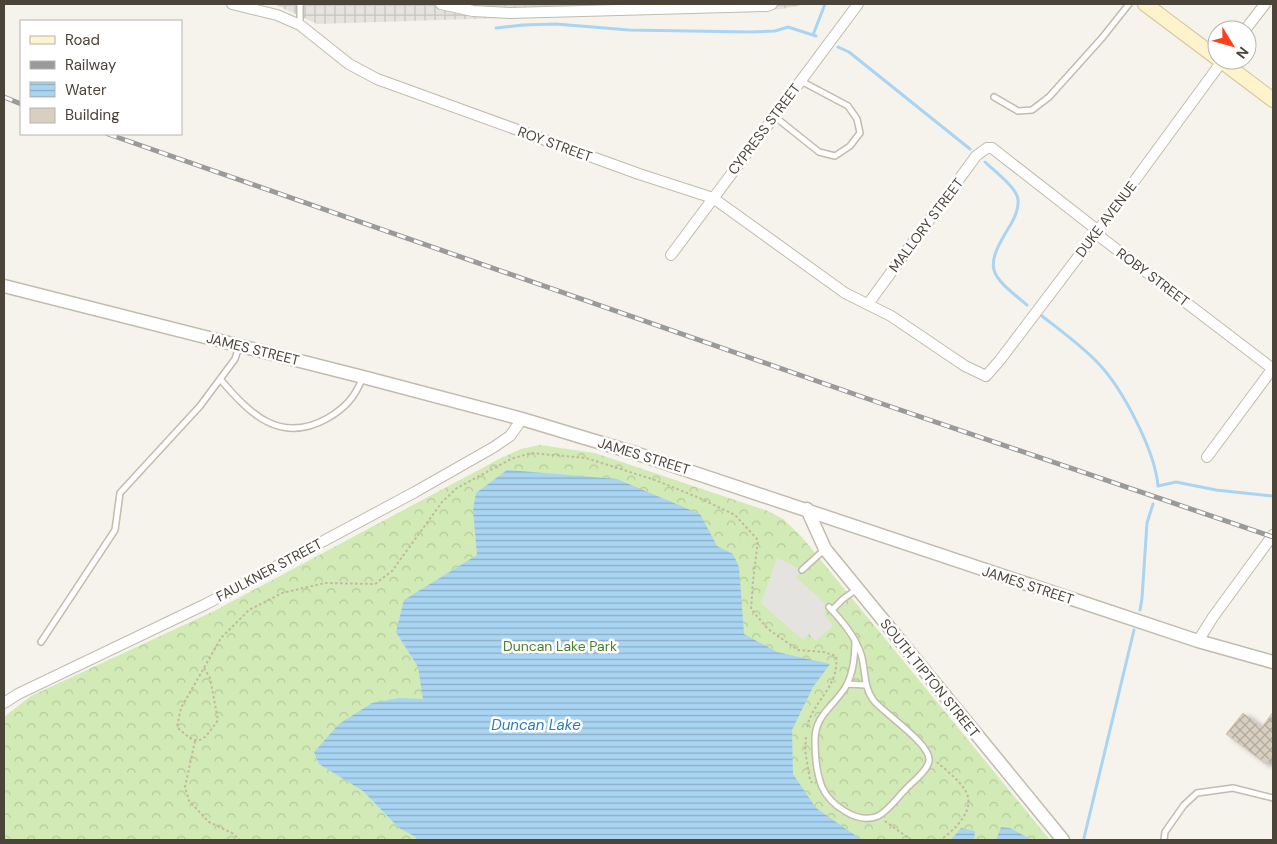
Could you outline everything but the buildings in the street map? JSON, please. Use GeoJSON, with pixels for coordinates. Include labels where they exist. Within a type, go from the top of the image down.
{"type":"FeatureCollection","features":[{"type":"Feature","properties":{"kind":"main road"},"geometry":{"type":"LineString","coordinates":[[1145,4],[1207,50]]}},
{"type":"Feature","properties":{"kind":"main road"},"geometry":{"type":"LineString","coordinates":[[1233,70],[1273,100]]}},
{"type":"Feature","properties":{"kind":"street","name":"ROY STREET"},"geometry":{"type":"LineString","coordinates":[[232,4],[277,15],[300,25],[349,64],[377,79],[638,174],[713,198],[845,293],[891,316],[965,366],[986,376]]}},
{"type":"Feature","properties":{"kind":"street"},"geometry":{"type":"LineString","coordinates":[[441,4],[464,10],[492,13],[700,6],[767,6],[772,4]]}},
{"type":"Feature","properties":{"kind":"street","name":"CYPRESS STREET"},"geometry":{"type":"LineString","coordinates":[[671,255],[858,4]]}},
{"type":"Feature","properties":{"kind":"street"},"geometry":{"type":"LineString","coordinates":[[1253,20],[1265,4]]}},
{"type":"Feature","properties":{"kind":"street","name":"DUKE AVENUE"},"geometry":{"type":"LineString","coordinates":[[986,376],[1097,232],[1213,70]]}},
{"type":"Feature","properties":{"kind":"street","name":"ROBY STREET"},"geometry":{"type":"LineString","coordinates":[[987,148],[997,150],[1092,226],[1103,239],[1273,368]]}},
{"type":"Feature","properties":{"kind":"street","name":"MALLORY STREET"},"geometry":{"type":"LineString","coordinates":[[868,304],[976,156],[987,148]]}},
{"type":"Feature","properties":{"kind":"street","name":"JAMES STREET"},"geometry":{"type":"LineString","coordinates":[[4,286],[522,419],[638,454],[807,509],[1198,641],[1273,662]]}},
{"type":"Feature","properties":{"kind":"street"},"geometry":{"type":"LineString","coordinates":[[1207,457],[1273,368]]}},
{"type":"Feature","properties":{"kind":"street","name":"FAULKNER STREET"},"geometry":{"type":"LineString","coordinates":[[4,703],[18,694],[206,604],[415,492],[494,448],[510,436],[522,419]]}},
{"type":"Feature","properties":{"kind":"street","name":"SOUTH TIPTON STREET"},"geometry":{"type":"LineString","coordinates":[[807,509],[825,549],[1063,840]]}},
{"type":"Feature","properties":{"kind":"street"},"geometry":{"type":"LineString","coordinates":[[1198,641],[1213,617],[1273,535]]}},
{"type":"Feature","properties":{"kind":"lane"},"geometry":{"type":"LineString","coordinates":[[300,4],[300,25]]}},
{"type":"Feature","properties":{"kind":"lane"},"geometry":{"type":"LineString","coordinates":[[994,97],[1018,111],[1032,110],[1049,97],[1102,38],[1129,4]]}},
{"type":"Feature","properties":{"kind":"lane"},"geometry":{"type":"LineString","coordinates":[[774,116],[819,152],[835,156],[850,146],[860,133],[857,119],[848,106],[800,80]]}},
{"type":"Feature","properties":{"kind":"lane"},"geometry":{"type":"LineString","coordinates":[[41,642],[115,530],[120,493],[200,406],[235,359],[239,346]]}},
{"type":"Feature","properties":{"kind":"lane"},"geometry":{"type":"LineString","coordinates":[[220,380],[259,417],[273,424],[293,429],[304,429],[322,421],[346,406],[358,391],[363,377]]}},
{"type":"Feature","properties":{"kind":"lane"},"geometry":{"type":"LineString","coordinates":[[802,570],[825,549]]}},
{"type":"Feature","properties":{"kind":"lane"},"geometry":{"type":"LineString","coordinates":[[855,640],[855,651],[847,684],[819,719],[816,727],[815,742],[818,774],[828,796],[846,812],[868,819],[879,816],[922,772],[929,760],[928,754],[914,736],[885,713],[874,701],[866,685],[864,669],[855,640],[831,609],[857,588]]}},
{"type":"Feature","properties":{"kind":"lane"},"geometry":{"type":"LineString","coordinates":[[847,684],[866,685]]}},
{"type":"Feature","properties":{"kind":"lane"},"geometry":{"type":"LineString","coordinates":[[1164,840],[1165,832],[1184,805],[1197,794],[1233,788],[1273,798]]}},
{"type":"Feature","properties":{"kind":"path"},"geometry":{"type":"LineString","coordinates":[[204,668],[210,678],[218,720],[206,738],[196,741],[188,738],[177,727],[182,708],[204,668],[221,638],[249,610],[282,593],[325,583],[375,584],[392,571],[442,502],[457,488],[511,459],[531,453],[586,458],[656,480],[736,515],[758,540],[751,609],[768,629],[798,650],[824,652],[836,656],[838,667],[828,690],[808,722],[805,750],[810,780],[814,787]]}},
{"type":"Feature","properties":{"kind":"path"},"geometry":{"type":"LineString","coordinates":[[196,741],[186,787],[189,801],[209,822],[232,833],[240,840]]}},
{"type":"Feature","properties":{"kind":"path"},"geometry":{"type":"LineString","coordinates":[[928,754],[966,791],[969,806],[965,816],[949,834],[940,840]]}},
{"type":"Feature","properties":{"kind":"path"},"geometry":{"type":"LineString","coordinates":[[879,816],[911,840]]}},
{"type":"Feature","properties":{"kind":"shaded area"},"geometry":{"type":"Polygon","coordinates":[[[274,4],[806,4],[782,9],[317,24],[274,4]]]}},
{"type":"Feature","properties":{"kind":"shaded area"},"geometry":{"type":"Polygon","coordinates":[[[777,558],[802,570],[796,577],[829,607],[824,613],[833,626],[816,641],[809,634],[803,640],[761,603],[777,558]]]}},
{"type":"Feature","properties":{"kind":"green space","name":"Duncan Lake Park"},"geometry":{"type":"Polygon","coordinates":[[[540,445],[595,453],[768,511],[783,519],[801,536],[1050,840],[4,840],[4,717],[31,696],[214,611],[501,458],[521,449],[540,445]]]}},
{"type":"Feature","properties":{"kind":"water","name":"Duncan Lake"},"geometry":{"type":"Polygon","coordinates":[[[507,470],[617,479],[700,514],[717,546],[733,554],[739,567],[744,634],[777,652],[830,664],[813,687],[792,730],[793,774],[816,808],[862,840],[416,840],[416,837],[399,828],[363,791],[319,764],[314,752],[339,724],[372,703],[399,698],[423,699],[418,667],[396,632],[404,600],[477,555],[473,510],[476,493],[507,470]]]}},
{"type":"Feature","properties":{"kind":"water"},"geometry":{"type":"Polygon","coordinates":[[[1001,827],[1010,828],[1032,840],[996,840],[1001,827]]]}},
{"type":"Feature","properties":{"kind":"water"},"geometry":{"type":"Polygon","coordinates":[[[961,828],[975,831],[974,840],[951,840],[961,828]]]}},
{"type":"Feature","properties":{"kind":"waterway"},"geometry":{"type":"LineString","coordinates":[[813,35],[825,4]]}},
{"type":"Feature","properties":{"kind":"waterway"},"geometry":{"type":"LineString","coordinates":[[496,28],[556,24],[629,30],[750,32],[775,31],[788,27],[816,36]]}},
{"type":"Feature","properties":{"kind":"waterway"},"geometry":{"type":"LineString","coordinates":[[838,47],[849,52],[970,149]]}},
{"type":"Feature","properties":{"kind":"waterway"},"geometry":{"type":"LineString","coordinates":[[985,162],[1009,184],[1018,199],[1015,215],[996,251],[993,261],[994,269],[997,277],[1004,285],[1027,305]]}},
{"type":"Feature","properties":{"kind":"waterway"},"geometry":{"type":"LineString","coordinates":[[1042,316],[1092,357],[1118,388],[1136,421],[1151,456],[1158,486],[1176,482],[1216,490],[1273,496]]}},
{"type":"Feature","properties":{"kind":"waterway"},"geometry":{"type":"LineString","coordinates":[[1140,610],[1147,523],[1153,504]]}},
{"type":"Feature","properties":{"kind":"waterway"},"geometry":{"type":"LineString","coordinates":[[1084,838],[1134,630]]}},
{"type":"Feature","properties":{"kind":"railway"},"geometry":{"type":"LineString","coordinates":[[4,97],[20,104]]}},
{"type":"Feature","properties":{"kind":"railway"},"geometry":{"type":"LineString","coordinates":[[111,135],[877,402],[1273,537]]}}]}
